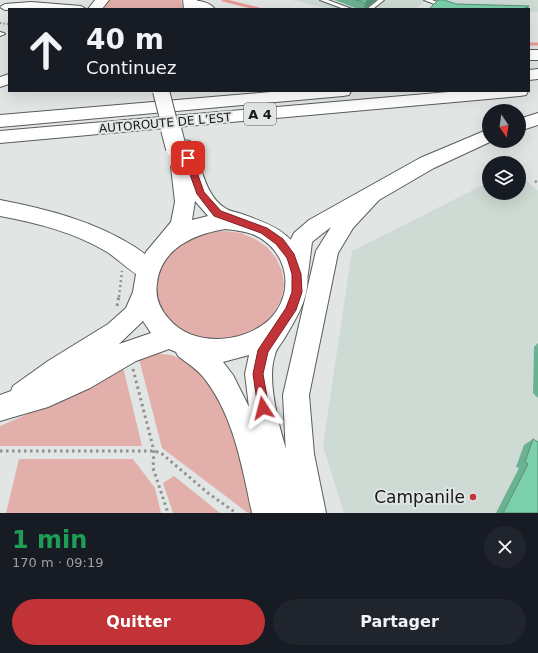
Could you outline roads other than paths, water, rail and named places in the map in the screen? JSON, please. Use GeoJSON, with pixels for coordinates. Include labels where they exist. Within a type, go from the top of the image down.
{"type":"FeatureCollection","features":[{"type":"Feature","properties":{"kind":"main road"},"geometry":{"type":"LineString","coordinates":[[190,0],[206,8]]}},
{"type":"Feature","properties":{"kind":"main road"},"geometry":{"type":"LineString","coordinates":[[161,92],[180,147],[201,194],[218,213],[264,231],[279,241],[291,256],[297,274]]}},
{"type":"Feature","properties":{"kind":"main road"},"geometry":{"type":"LineString","coordinates":[[5,406],[57,370],[117,332],[134,315],[159,251],[181,225],[185,202],[183,174],[180,147],[168,92]]}},
{"type":"Feature","properties":{"kind":"main road","name":"AUTOROUTE DE L’EST"},"geometry":{"type":"LineString","coordinates":[[0,121],[332,92]]}},
{"type":"Feature","properties":{"kind":"main road","name":"AUTOROUTE DE L’EST"},"geometry":{"type":"LineString","coordinates":[[0,137],[509,92]]}},
{"type":"Feature","properties":{"kind":"main road"},"geometry":{"type":"LineString","coordinates":[[526,122],[538,118]]}},
{"type":"Feature","properties":{"kind":"main road"},"geometry":{"type":"LineString","coordinates":[[273,513],[265,422],[258,374],[263,350],[291,310],[297,292],[297,274],[302,239],[316,226],[427,163],[482,138]]}},
{"type":"Feature","properties":{"kind":"main road"},"geometry":{"type":"LineString","coordinates":[[311,513],[300,454],[296,396],[327,251],[346,222],[372,194]]}},
{"type":"Feature","properties":{"kind":"main road"},"geometry":{"type":"LineString","coordinates":[[0,208],[41,215],[80,228],[130,254],[146,281],[148,309],[156,324],[176,341],[213,368],[230,395],[245,431],[273,513]]}},
{"type":"Feature","properties":{"kind":"main road"},"geometry":{"type":"LineString","coordinates":[[168,242],[184,231],[204,224],[225,221],[245,224]]}},
{"type":"Feature","properties":{"kind":"main road"},"geometry":{"type":"LineString","coordinates":[[5,406],[39,398],[81,380],[127,354],[176,341],[207,351],[234,349],[258,341],[279,326]]}},
{"type":"Feature","properties":{"kind":"street"},"geometry":{"type":"LineString","coordinates":[[2,8],[15,0]]}},
{"type":"Feature","properties":{"kind":"street"},"geometry":{"type":"LineString","coordinates":[[21,0],[31,5]]}},
{"type":"Feature","properties":{"kind":"street"},"geometry":{"type":"LineString","coordinates":[[68,7],[101,0]]}},
{"type":"Feature","properties":{"kind":"street"},"geometry":{"type":"LineString","coordinates":[[2,8],[31,5],[74,8]]}},
{"type":"Feature","properties":{"kind":"lane"},"geometry":{"type":"LineString","coordinates":[[323,0],[347,8]]}},
{"type":"Feature","properties":{"kind":"lane"},"geometry":{"type":"LineString","coordinates":[[371,8],[381,0]]}},
{"type":"Feature","properties":{"kind":"lane"},"geometry":{"type":"LineString","coordinates":[[427,0],[438,3]]}},
{"type":"Feature","properties":{"kind":"waterway"},"geometry":{"type":"LineString","coordinates":[[223,0],[255,8]]}},
{"type":"Feature","properties":{"kind":"waterway"},"geometry":{"type":"LineString","coordinates":[[530,44],[538,44]]}},
{"type":"Feature","properties":{"kind":"place","name":"Campanile"},"geometry":{"type":"Point","coordinates":[473,497]}}]}
